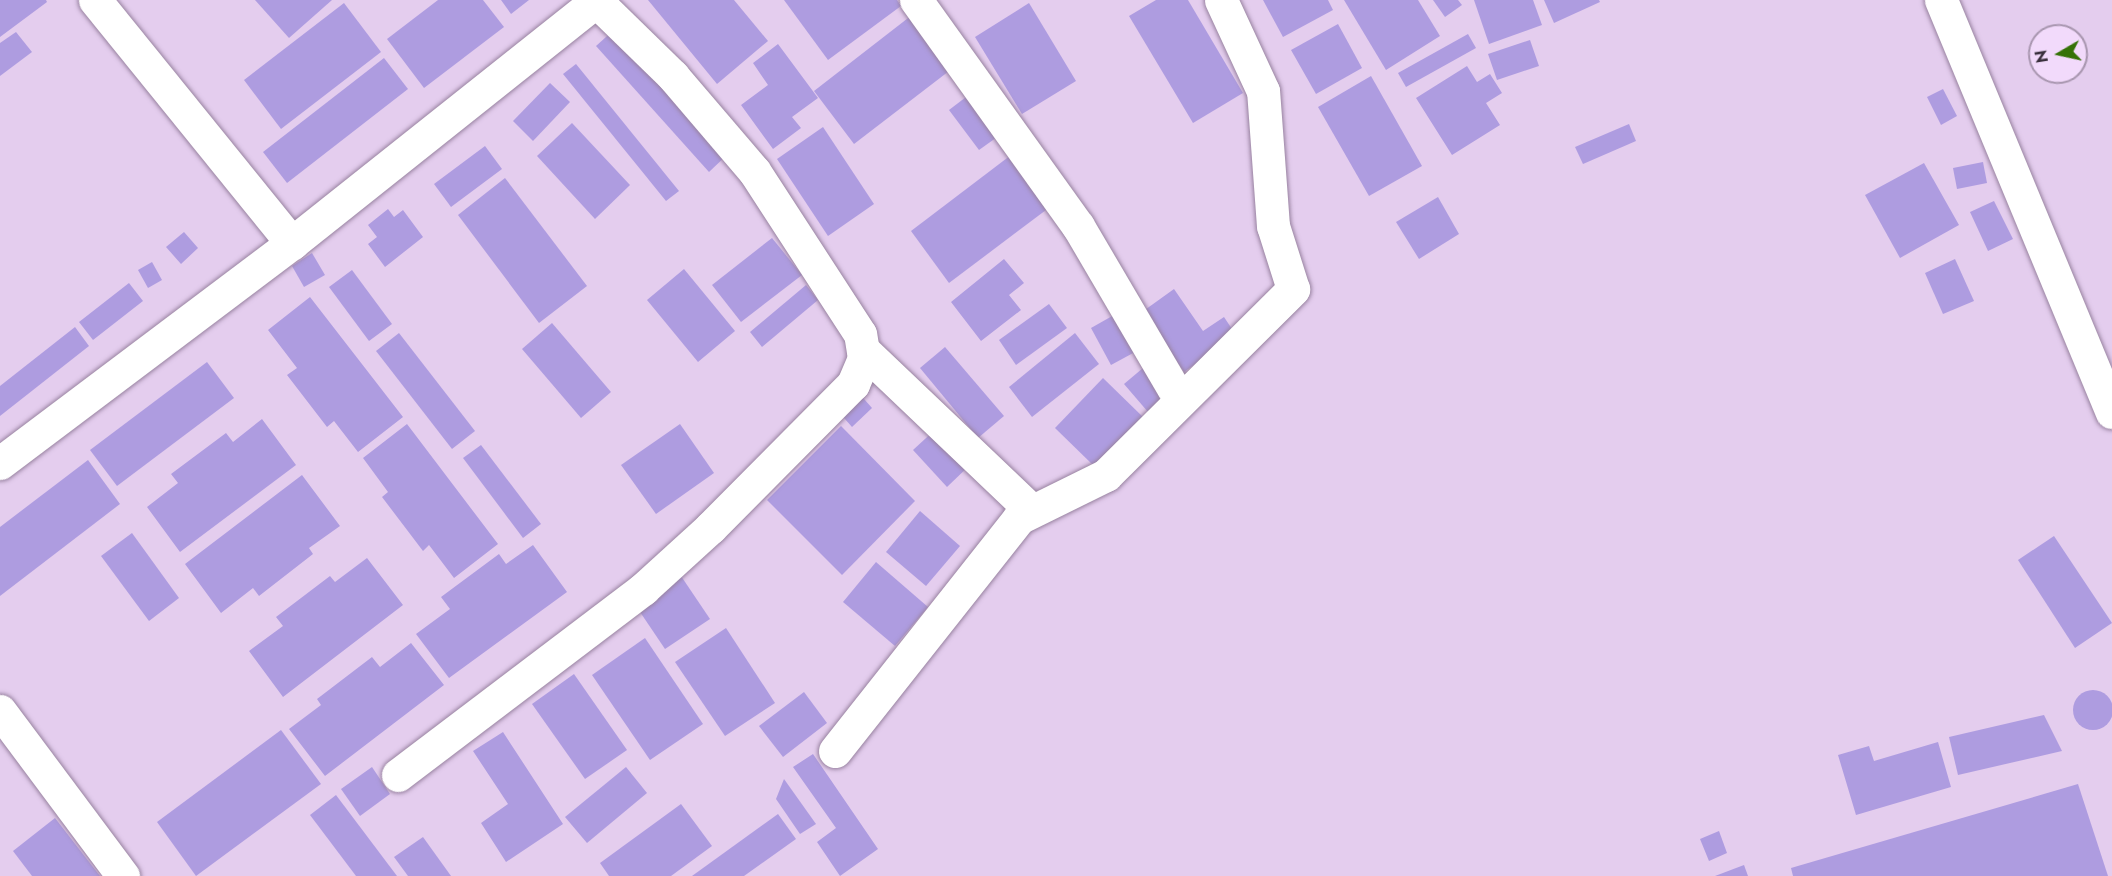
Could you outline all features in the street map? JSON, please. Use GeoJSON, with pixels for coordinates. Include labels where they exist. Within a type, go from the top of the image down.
{"type":"FeatureCollection","features":[{"type":"Feature","properties":{"kind":"street"},"geometry":{"type":"LineString","coordinates":[[96,0],[292,243]]}},
{"type":"Feature","properties":{"kind":"street"},"geometry":{"type":"LineString","coordinates":[[0,463],[292,243],[596,0],[673,76],[754,171],[860,334],[864,357],[852,384],[693,544],[644,589],[398,775]]}},
{"type":"Feature","properties":{"kind":"street"},"geometry":{"type":"LineString","coordinates":[[916,0],[1078,226],[1173,388]]}},
{"type":"Feature","properties":{"kind":"street"},"geometry":{"type":"LineString","coordinates":[[836,751],[1018,518],[1106,475],[1293,289],[1273,226],[1263,91],[1221,0]]}},
{"type":"Feature","properties":{"kind":"street"},"geometry":{"type":"LineString","coordinates":[[1941,0],[2112,412]]}},
{"type":"Feature","properties":{"kind":"street"},"geometry":{"type":"LineString","coordinates":[[863,350],[1032,511]]}},
{"type":"Feature","properties":{"kind":"street"},"geometry":{"type":"LineString","coordinates":[[0,711],[123,876]]}},
{"type":"Feature","properties":{"kind":"building"},"geometry":{"type":"Polygon","coordinates":[[[0,0],[46,0],[47,2],[0,37],[0,0]]]}},
{"type":"Feature","properties":{"kind":"building"},"geometry":{"type":"Polygon","coordinates":[[[255,0],[332,0],[289,38],[255,0]]]}},
{"type":"Feature","properties":{"kind":"building"},"geometry":{"type":"Polygon","coordinates":[[[438,0],[483,0],[504,27],[424,88],[387,39],[438,0]]]}},
{"type":"Feature","properties":{"kind":"building"},"geometry":{"type":"Polygon","coordinates":[[[501,0],[529,0],[511,14],[501,0]]]}},
{"type":"Feature","properties":{"kind":"building"},"geometry":{"type":"Polygon","coordinates":[[[648,0],[734,0],[768,41],[717,84],[648,0]]]}},
{"type":"Feature","properties":{"kind":"building"},"geometry":{"type":"Polygon","coordinates":[[[784,0],[897,0],[901,6],[828,60],[784,0]]]}},
{"type":"Feature","properties":{"kind":"building"},"geometry":{"type":"Polygon","coordinates":[[[1156,0],[1188,0],[1243,93],[1193,123],[1129,16],[1156,0]]]}},
{"type":"Feature","properties":{"kind":"building"},"geometry":{"type":"Polygon","coordinates":[[[1263,0],[1328,0],[1333,10],[1283,37],[1263,0]]]}},
{"type":"Feature","properties":{"kind":"building"},"geometry":{"type":"Polygon","coordinates":[[[1344,0],[1418,0],[1440,36],[1386,70],[1344,0]]]}},
{"type":"Feature","properties":{"kind":"building"},"geometry":{"type":"Polygon","coordinates":[[[1433,0],[1458,0],[1462,5],[1445,17],[1433,0]]]}},
{"type":"Feature","properties":{"kind":"building"},"geometry":{"type":"Polygon","coordinates":[[[1474,0],[1533,0],[1542,25],[1489,44],[1474,0]]]}},
{"type":"Feature","properties":{"kind":"building"},"geometry":{"type":"Polygon","coordinates":[[[1544,0],[1599,0],[1600,2],[1554,23],[1544,0]]]}},
{"type":"Feature","properties":{"kind":"building"},"geometry":{"type":"Polygon","coordinates":[[[344,3],[381,52],[281,129],[244,80],[344,3]]]}},
{"type":"Feature","properties":{"kind":"building"},"geometry":{"type":"Polygon","coordinates":[[[1029,3],[1076,81],[1022,114],[975,37],[1029,3]]]}},
{"type":"Feature","properties":{"kind":"building"},"geometry":{"type":"Polygon","coordinates":[[[912,15],[953,68],[854,144],[814,91],[912,15]]]}},
{"type":"Feature","properties":{"kind":"building"},"geometry":{"type":"Polygon","coordinates":[[[1338,24],[1362,68],[1316,94],[1291,50],[1338,24]]]}},
{"type":"Feature","properties":{"kind":"building"},"geometry":{"type":"Polygon","coordinates":[[[616,28],[729,153],[709,172],[596,46],[616,28]]]}},
{"type":"Feature","properties":{"kind":"building"},"geometry":{"type":"Polygon","coordinates":[[[16,32],[32,52],[0,76],[0,43],[16,32]]]}},
{"type":"Feature","properties":{"kind":"building"},"geometry":{"type":"Polygon","coordinates":[[[1468,34],[1476,48],[1406,87],[1398,73],[1468,34]]]}},
{"type":"Feature","properties":{"kind":"building"},"geometry":{"type":"Polygon","coordinates":[[[1530,40],[1539,66],[1497,80],[1488,54],[1530,40]]]}},
{"type":"Feature","properties":{"kind":"building"},"geometry":{"type":"Polygon","coordinates":[[[778,44],[818,98],[792,117],[801,128],[773,149],[741,105],[768,85],[753,63],[778,44]]]}},
{"type":"Feature","properties":{"kind":"building"},"geometry":{"type":"Polygon","coordinates":[[[384,58],[408,89],[287,183],[263,152],[384,58]]]}},
{"type":"Feature","properties":{"kind":"building"},"geometry":{"type":"Polygon","coordinates":[[[576,64],[679,191],[666,201],[563,74],[576,64]]]}},
{"type":"Feature","properties":{"kind":"building"},"geometry":{"type":"Polygon","coordinates":[[[1467,66],[1477,82],[1490,74],[1502,93],[1486,103],[1500,125],[1452,155],[1416,98],[1467,66]]]}},
{"type":"Feature","properties":{"kind":"building"},"geometry":{"type":"Polygon","coordinates":[[[1371,76],[1422,166],[1369,196],[1318,107],[1371,76]]]}},
{"type":"Feature","properties":{"kind":"building"},"geometry":{"type":"Polygon","coordinates":[[[550,83],[570,102],[533,141],[513,121],[550,83]]]}},
{"type":"Feature","properties":{"kind":"building"},"geometry":{"type":"Polygon","coordinates":[[[1943,89],[1957,116],[1941,125],[1927,97],[1943,89]]]}},
{"type":"Feature","properties":{"kind":"building"},"geometry":{"type":"Polygon","coordinates":[[[970,94],[1000,135],[979,150],[949,110],[970,94]]]}},
{"type":"Feature","properties":{"kind":"building"},"geometry":{"type":"Polygon","coordinates":[[[572,123],[630,185],[595,219],[537,156],[572,123]]]}},
{"type":"Feature","properties":{"kind":"building"},"geometry":{"type":"Polygon","coordinates":[[[1629,124],[1636,141],[1583,164],[1575,147],[1629,124]]]}},
{"type":"Feature","properties":{"kind":"building"},"geometry":{"type":"Polygon","coordinates":[[[823,127],[874,204],[828,236],[777,159],[823,127]]]}},
{"type":"Feature","properties":{"kind":"building"},"geometry":{"type":"Polygon","coordinates":[[[485,146],[502,169],[451,207],[434,184],[485,146]]]}},
{"type":"Feature","properties":{"kind":"building"},"geometry":{"type":"Polygon","coordinates":[[[1015,152],[1054,204],[949,283],[911,231],[1015,152]]]}},
{"type":"Feature","properties":{"kind":"building"},"geometry":{"type":"Polygon","coordinates":[[[1983,162],[1987,183],[1957,189],[1953,168],[1983,162]]]}},
{"type":"Feature","properties":{"kind":"building"},"geometry":{"type":"Polygon","coordinates":[[[1924,163],[1959,225],[1900,258],[1865,195],[1924,163]]]}},
{"type":"Feature","properties":{"kind":"building"},"geometry":{"type":"Polygon","coordinates":[[[505,178],[587,286],[539,323],[458,215],[505,178]]]}},
{"type":"Feature","properties":{"kind":"building"},"geometry":{"type":"Polygon","coordinates":[[[1438,197],[1459,234],[1419,259],[1396,222],[1438,197]]]}},
{"type":"Feature","properties":{"kind":"building"},"geometry":{"type":"Polygon","coordinates":[[[1994,201],[2013,239],[1988,251],[1970,212],[1994,201]]]}},
{"type":"Feature","properties":{"kind":"building"},"geometry":{"type":"Polygon","coordinates":[[[388,209],[394,217],[403,210],[423,237],[385,267],[368,244],[377,237],[368,225],[388,209]]]}},
{"type":"Feature","properties":{"kind":"building"},"geometry":{"type":"Polygon","coordinates":[[[184,232],[198,248],[181,264],[166,247],[184,232]]]}},
{"type":"Feature","properties":{"kind":"building"},"geometry":{"type":"Polygon","coordinates":[[[772,238],[802,275],[741,322],[712,285],[772,238]]]}},
{"type":"Feature","properties":{"kind":"building"},"geometry":{"type":"Polygon","coordinates":[[[312,253],[325,275],[304,287],[292,266],[312,253]]]}},
{"type":"Feature","properties":{"kind":"building"},"geometry":{"type":"Polygon","coordinates":[[[1004,259],[1024,283],[1009,295],[1021,310],[981,341],[951,302],[1004,259]]]}},
{"type":"Feature","properties":{"kind":"building"},"geometry":{"type":"Polygon","coordinates":[[[1955,259],[1974,301],[1943,314],[1925,273],[1955,259]]]}},
{"type":"Feature","properties":{"kind":"building"},"geometry":{"type":"Polygon","coordinates":[[[152,262],[162,280],[148,288],[138,270],[152,262]]]}},
{"type":"Feature","properties":{"kind":"building"},"geometry":{"type":"Polygon","coordinates":[[[684,269],[735,331],[698,362],[647,300],[684,269]]]}},
{"type":"Feature","properties":{"kind":"building"},"geometry":{"type":"Polygon","coordinates":[[[352,270],[392,324],[369,341],[329,287],[352,270]]]}},
{"type":"Feature","properties":{"kind":"building"},"geometry":{"type":"Polygon","coordinates":[[[129,283],[143,301],[93,340],[79,322],[129,283]]]}},
{"type":"Feature","properties":{"kind":"building"},"geometry":{"type":"Polygon","coordinates":[[[806,285],[818,300],[762,347],[750,332],[806,285]]]}},
{"type":"Feature","properties":{"kind":"building"},"geometry":{"type":"Polygon","coordinates":[[[1174,289],[1203,331],[1224,317],[1236,335],[1184,372],[1142,312],[1174,289]]]}},
{"type":"Feature","properties":{"kind":"building"},"geometry":{"type":"Polygon","coordinates":[[[310,297],[403,417],[358,452],[334,421],[327,427],[287,375],[297,368],[268,330],[310,297]]]}},
{"type":"Feature","properties":{"kind":"building"},"geometry":{"type":"Polygon","coordinates":[[[1049,304],[1067,328],[1016,365],[999,340],[1049,304]]]}},
{"type":"Feature","properties":{"kind":"building"},"geometry":{"type":"Polygon","coordinates":[[[1114,315],[1135,352],[1111,365],[1091,328],[1114,315]]]}},
{"type":"Feature","properties":{"kind":"building"},"geometry":{"type":"Polygon","coordinates":[[[552,323],[611,392],[581,418],[522,349],[552,323]]]}},
{"type":"Feature","properties":{"kind":"building"},"geometry":{"type":"Polygon","coordinates":[[[75,327],[89,346],[0,416],[0,386],[75,327]]]}},
{"type":"Feature","properties":{"kind":"building"},"geometry":{"type":"Polygon","coordinates":[[[399,333],[475,431],[452,449],[376,351],[399,333]]]}},
{"type":"Feature","properties":{"kind":"building"},"geometry":{"type":"Polygon","coordinates":[[[1075,333],[1099,364],[1032,417],[1009,387],[1075,333]]]}},
{"type":"Feature","properties":{"kind":"building"},"geometry":{"type":"Polygon","coordinates":[[[945,347],[1004,416],[978,438],[920,368],[945,347]]]}},
{"type":"Feature","properties":{"kind":"building"},"geometry":{"type":"Polygon","coordinates":[[[207,362],[234,398],[117,486],[90,450],[207,362]]]}},
{"type":"Feature","properties":{"kind":"building"},"geometry":{"type":"Polygon","coordinates":[[[1143,368],[1167,395],[1148,412],[1124,384],[1143,368]]]}},
{"type":"Feature","properties":{"kind":"building"},"geometry":{"type":"Polygon","coordinates":[[[1103,378],[1144,418],[1095,467],[1055,428],[1103,378]]]}},
{"type":"Feature","properties":{"kind":"building"},"geometry":{"type":"Polygon","coordinates":[[[857,391],[872,408],[852,427],[837,410],[857,391]]]}},
{"type":"Feature","properties":{"kind":"building"},"geometry":{"type":"Polygon","coordinates":[[[262,419],[296,465],[180,552],[147,507],[178,483],[171,474],[226,433],[233,442],[262,419]]]}},
{"type":"Feature","properties":{"kind":"building"},"geometry":{"type":"Polygon","coordinates":[[[407,424],[498,544],[454,578],[429,545],[423,551],[382,497],[388,492],[363,458],[407,424]]]}},
{"type":"Feature","properties":{"kind":"building"},"geometry":{"type":"Polygon","coordinates":[[[680,424],[714,473],[656,514],[621,465],[680,424]]]}},
{"type":"Feature","properties":{"kind":"building"},"geometry":{"type":"Polygon","coordinates":[[[841,426],[915,501],[842,575],[767,500],[841,426]]]}},
{"type":"Feature","properties":{"kind":"building"},"geometry":{"type":"Polygon","coordinates":[[[938,427],[971,464],[947,487],[913,450],[938,427]]]}},
{"type":"Feature","properties":{"kind":"building"},"geometry":{"type":"Polygon","coordinates":[[[481,445],[541,524],[523,538],[463,458],[481,445]]]}},
{"type":"Feature","properties":{"kind":"building"},"geometry":{"type":"Polygon","coordinates":[[[88,460],[120,504],[0,596],[0,527],[88,460]]]}},
{"type":"Feature","properties":{"kind":"building"},"geometry":{"type":"Polygon","coordinates":[[[302,475],[340,526],[309,548],[313,554],[259,596],[253,588],[221,613],[185,564],[302,475]]]}},
{"type":"Feature","properties":{"kind":"building"},"geometry":{"type":"Polygon","coordinates":[[[920,511],[960,546],[926,586],[886,552],[920,511]]]}},
{"type":"Feature","properties":{"kind":"building"},"geometry":{"type":"Polygon","coordinates":[[[132,533],[179,598],[149,621],[101,556],[132,533]]]}},
{"type":"Feature","properties":{"kind":"building"},"geometry":{"type":"Polygon","coordinates":[[[2054,536],[2112,623],[2075,648],[2018,560],[2054,536]]]}},
{"type":"Feature","properties":{"kind":"building"},"geometry":{"type":"Polygon","coordinates":[[[533,545],[567,592],[449,678],[416,634],[450,609],[441,597],[499,554],[506,564],[533,545]]]}},
{"type":"Feature","properties":{"kind":"building"},"geometry":{"type":"Polygon","coordinates":[[[367,558],[403,605],[283,697],[249,651],[283,626],[276,617],[330,576],[335,582],[367,558]]]}},
{"type":"Feature","properties":{"kind":"building"},"geometry":{"type":"Polygon","coordinates":[[[876,562],[928,607],[895,646],[843,602],[876,562]]]}},
{"type":"Feature","properties":{"kind":"building"},"geometry":{"type":"Polygon","coordinates":[[[681,576],[710,619],[665,649],[636,606],[681,576]]]}},
{"type":"Feature","properties":{"kind":"building"},"geometry":{"type":"Polygon","coordinates":[[[726,628],[775,703],[725,736],[675,662],[726,628]]]}},
{"type":"Feature","properties":{"kind":"building"},"geometry":{"type":"Polygon","coordinates":[[[645,638],[703,724],[650,760],[592,675],[645,638]]]}},
{"type":"Feature","properties":{"kind":"building"},"geometry":{"type":"Polygon","coordinates":[[[411,643],[444,685],[325,776],[289,729],[321,705],[317,699],[372,657],[380,667],[411,643]]]}},
{"type":"Feature","properties":{"kind":"building"},"geometry":{"type":"Polygon","coordinates":[[[574,674],[627,750],[585,779],[532,704],[574,674]]]}},
{"type":"Feature","properties":{"kind":"building"},"geometry":{"type":"Polygon","coordinates":[[[2093,690],[2101,691],[2107,696],[2112,702],[2112,718],[2107,724],[2101,729],[2093,730],[2085,729],[2079,724],[2074,718],[2073,710],[2074,702],[2079,696],[2085,691],[2093,690]]]}},
{"type":"Feature","properties":{"kind":"building"},"geometry":{"type":"Polygon","coordinates":[[[804,692],[827,723],[783,757],[759,726],[804,692]]]}},
{"type":"Feature","properties":{"kind":"building"},"geometry":{"type":"Polygon","coordinates":[[[2044,715],[2062,751],[1958,775],[1949,737],[2044,715]]]}},
{"type":"Feature","properties":{"kind":"building"},"geometry":{"type":"Polygon","coordinates":[[[281,730],[321,784],[196,876],[157,822],[281,730]]]}},
{"type":"Feature","properties":{"kind":"building"},"geometry":{"type":"Polygon","coordinates":[[[503,732],[563,824],[506,862],[481,823],[508,804],[473,751],[503,732]]]}},
{"type":"Feature","properties":{"kind":"building"},"geometry":{"type":"Polygon","coordinates":[[[1938,742],[1951,787],[1856,815],[1838,755],[1869,746],[1874,761],[1938,742]]]}},
{"type":"Feature","properties":{"kind":"building"},"geometry":{"type":"Polygon","coordinates":[[[813,754],[878,849],[840,876],[817,842],[836,828],[793,767],[813,754]]]}},
{"type":"Feature","properties":{"kind":"building"},"geometry":{"type":"Polygon","coordinates":[[[372,767],[390,794],[360,816],[341,789],[372,767]]]}},
{"type":"Feature","properties":{"kind":"building"},"geometry":{"type":"Polygon","coordinates":[[[626,767],[647,793],[587,843],[565,817],[626,767]]]}},
{"type":"Feature","properties":{"kind":"building"},"geometry":{"type":"Polygon","coordinates":[[[784,779],[816,824],[800,834],[776,799],[784,779]]]}},
{"type":"Feature","properties":{"kind":"building"},"geometry":{"type":"Polygon","coordinates":[[[2078,784],[2108,876],[1793,876],[1791,868],[2078,784]]]}},
{"type":"Feature","properties":{"kind":"building"},"geometry":{"type":"Polygon","coordinates":[[[336,795],[397,876],[356,876],[310,815],[336,795]]]}},
{"type":"Feature","properties":{"kind":"building"},"geometry":{"type":"Polygon","coordinates":[[[681,804],[712,846],[671,876],[609,876],[600,863],[681,804]]]}},
{"type":"Feature","properties":{"kind":"building"},"geometry":{"type":"Polygon","coordinates":[[[778,814],[796,839],[744,876],[692,876],[778,814]]]}},
{"type":"Feature","properties":{"kind":"building"},"geometry":{"type":"Polygon","coordinates":[[[55,818],[100,876],[32,876],[13,851],[55,818]]]}},
{"type":"Feature","properties":{"kind":"building"},"geometry":{"type":"Polygon","coordinates":[[[1719,831],[1727,853],[1709,861],[1700,839],[1719,831]]]}},
{"type":"Feature","properties":{"kind":"building"},"geometry":{"type":"Polygon","coordinates":[[[423,837],[451,876],[408,876],[394,857],[423,837]]]}},
{"type":"Feature","properties":{"kind":"building"},"geometry":{"type":"Polygon","coordinates":[[[1744,865],[1748,876],[1715,876],[1744,865]]]}}]}
